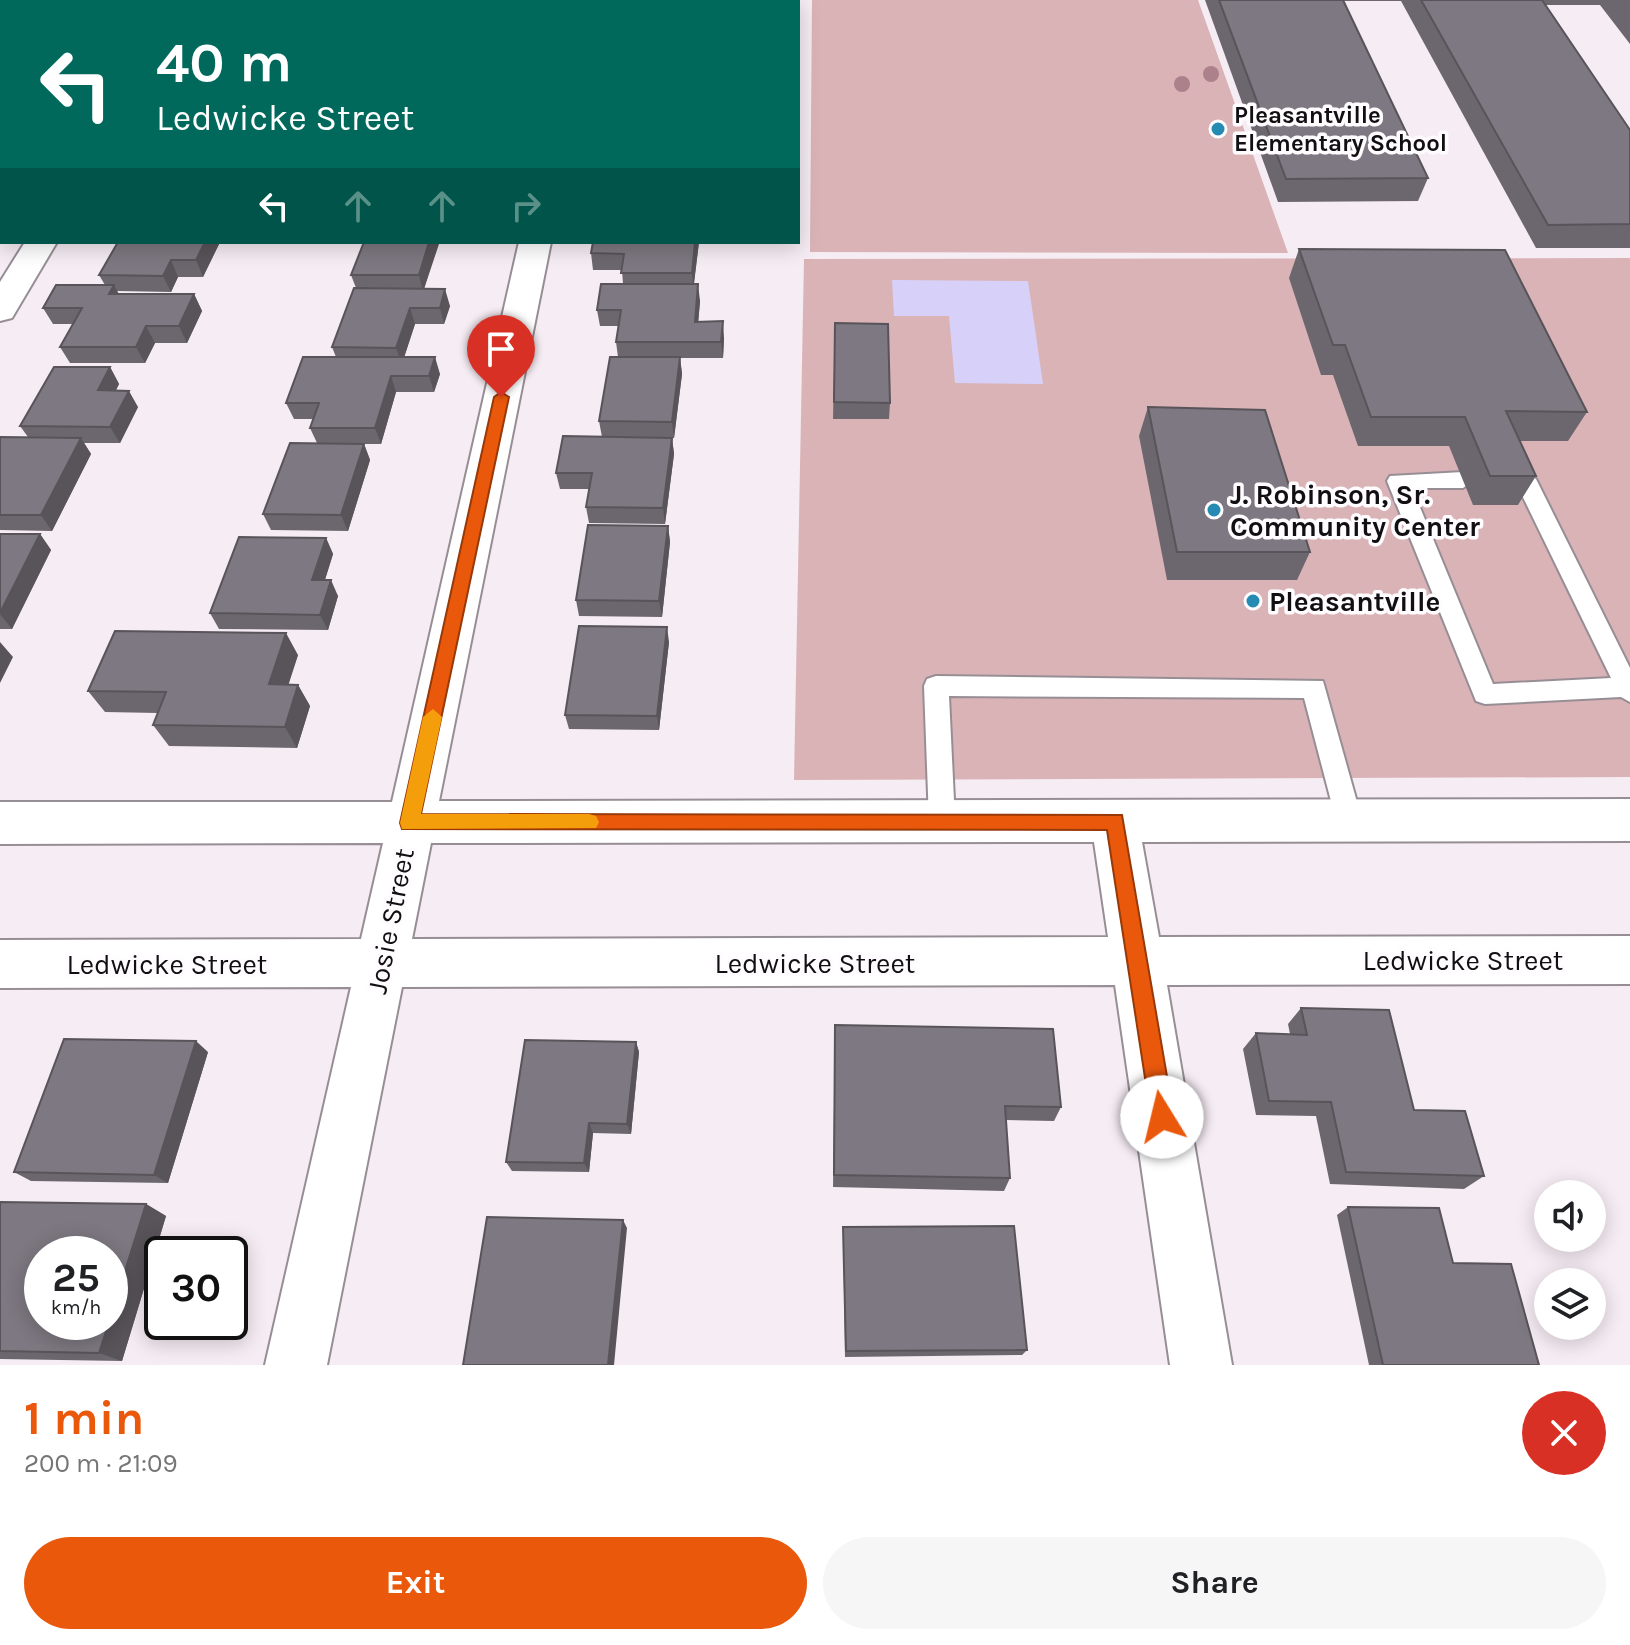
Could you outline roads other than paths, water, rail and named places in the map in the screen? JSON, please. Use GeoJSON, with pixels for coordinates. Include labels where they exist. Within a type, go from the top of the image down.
{"type":"FeatureCollection","features":[{"type":"Feature","properties":{"kind":"street"},"geometry":{"type":"LineString","coordinates":[[0,310],[40,244]]}},
{"type":"Feature","properties":{"kind":"street","name":"Josie Street"},"geometry":{"type":"LineString","coordinates":[[296,1365],[535,244]]}},
{"type":"Feature","properties":{"kind":"street"},"geometry":{"type":"LineString","coordinates":[[0,823],[1630,820]]}},
{"type":"Feature","properties":{"kind":"street"},"geometry":{"type":"LineString","coordinates":[[1115,821],[1201,1365]]}},
{"type":"Feature","properties":{"kind":"street","name":"Ledwicke Street"},"geometry":{"type":"LineString","coordinates":[[0,964],[1630,960]]}},
{"type":"Feature","properties":{"kind":"lane"},"geometry":{"type":"LineString","coordinates":[[1463,480],[1398,481],[1485,694],[1629,689],[1525,479],[1506,479]]}},
{"type":"Feature","properties":{"kind":"lane"},"geometry":{"type":"LineString","coordinates":[[942,821],[936,686],[1314,688],[1349,820]]}},
{"type":"Feature","properties":{"kind":"place","name":"Pleasantville Elementary School"},"geometry":{"type":"Point","coordinates":[1218,129]}},
{"type":"Feature","properties":{"kind":"place","name":"J. Robinson, Sr. Community Center"},"geometry":{"type":"Point","coordinates":[1214,510]}},
{"type":"Feature","properties":{"kind":"place","name":"Pleasantville"},"geometry":{"type":"Point","coordinates":[1253,601]}}]}
